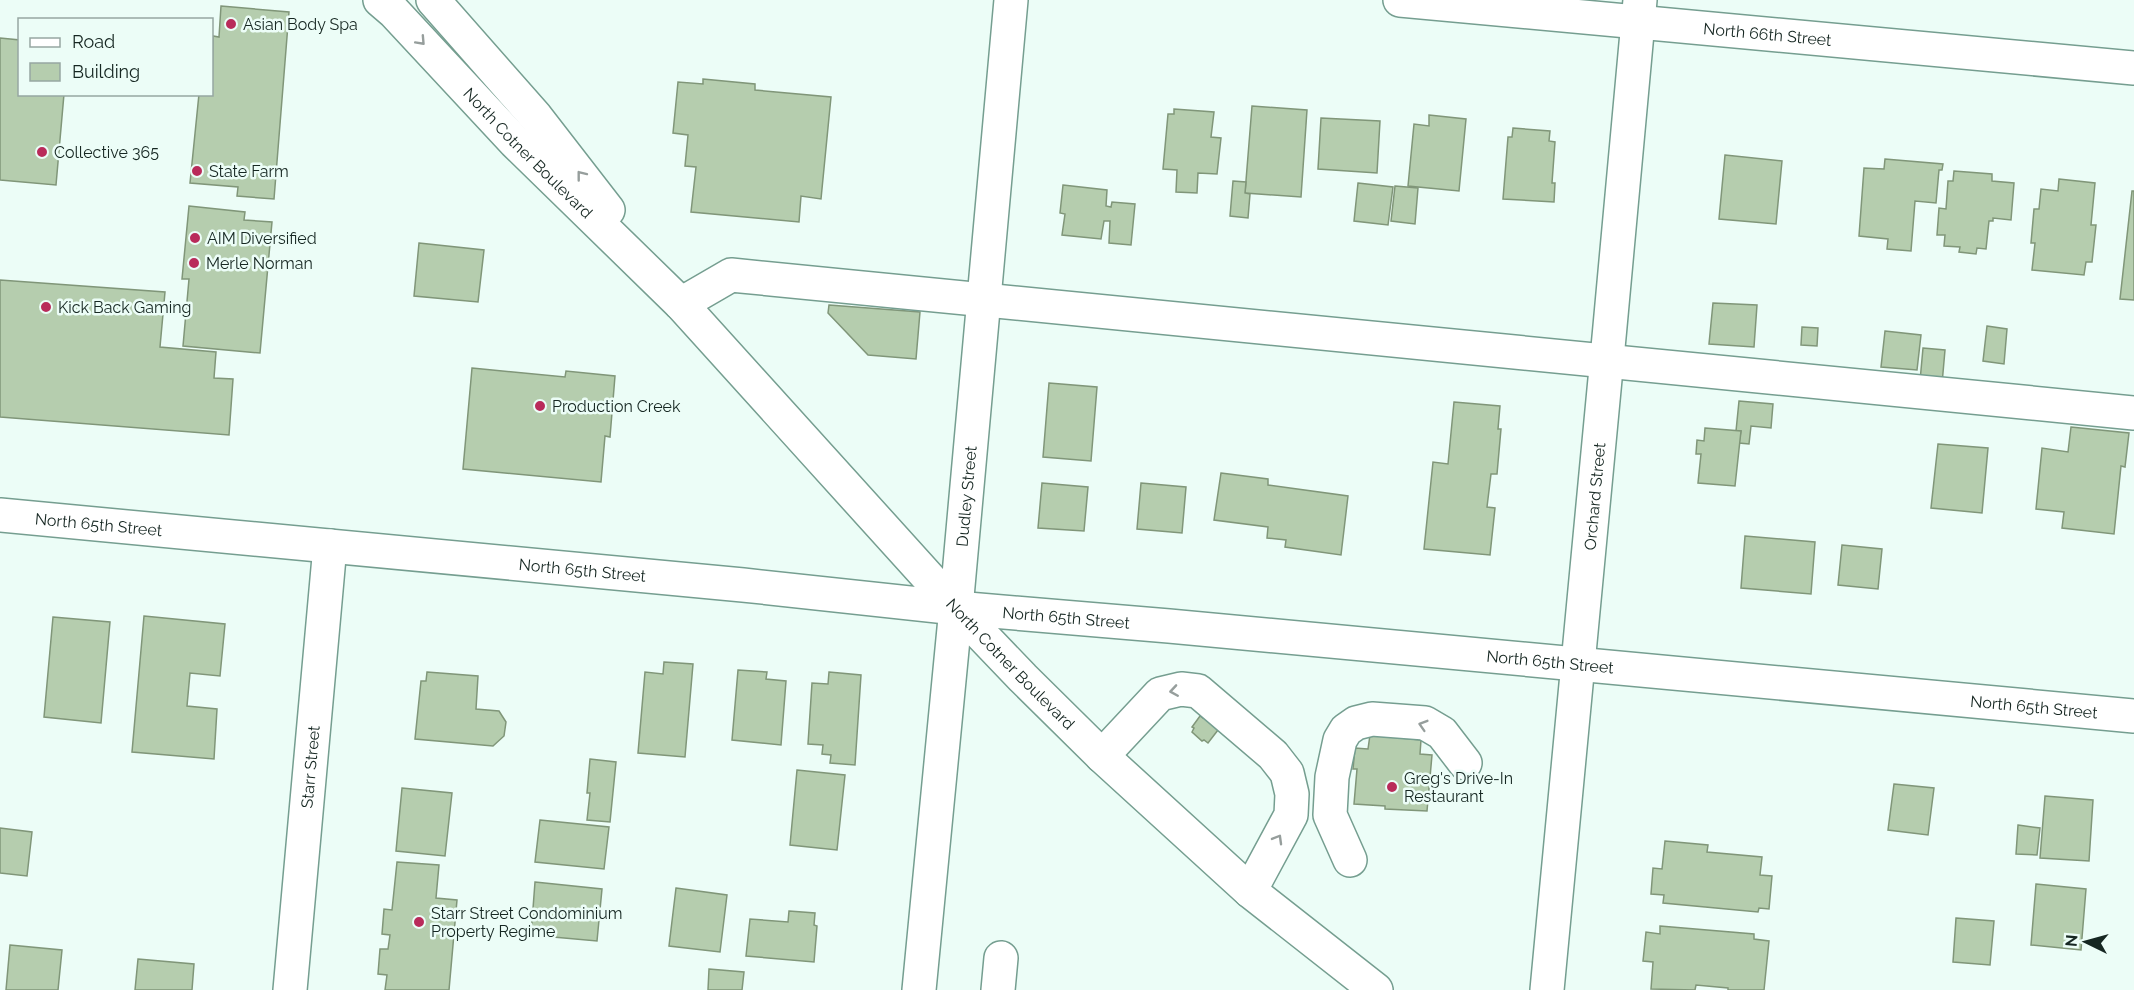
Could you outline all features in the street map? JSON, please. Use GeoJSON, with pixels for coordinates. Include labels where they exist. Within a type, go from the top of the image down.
{"type":"FeatureCollection","features":[{"type":"Feature","properties":{"kind":"street","name":"North Cotner Boulevard"},"geometry":{"type":"LineString","coordinates":[[433,0],[536,117],[681,304]]}},
{"type":"Feature","properties":{"kind":"street","name":"Dudley Street"},"geometry":{"type":"LineString","coordinates":[[919,990],[1011,0]]}},
{"type":"Feature","properties":{"kind":"street","name":"North 66th Street"},"geometry":{"type":"LineString","coordinates":[[1400,0],[1639,11],[2134,68]]}},
{"type":"Feature","properties":{"kind":"street","name":"North Cotner Boulevard"},"geometry":{"type":"LineString","coordinates":[[388,4],[515,142],[681,304],[956,608],[1102,756],[1250,891],[1376,990]]}},
{"type":"Feature","properties":{"kind":"street","name":"Orchard Street"},"geometry":{"type":"LineString","coordinates":[[1547,990],[1639,11]]}},
{"type":"Feature","properties":{"kind":"street"},"geometry":{"type":"LineString","coordinates":[[681,304],[731,275],[2134,413]]}},
{"type":"Feature","properties":{"kind":"street","name":"North 65th Street"},"geometry":{"type":"LineString","coordinates":[[0,514],[786,589],[956,608],[2134,716]]}},
{"type":"Feature","properties":{"kind":"street","name":"Starr Street"},"geometry":{"type":"LineString","coordinates":[[290,990],[330,546]]}},
{"type":"Feature","properties":{"kind":"street"},"geometry":{"type":"LineString","coordinates":[[1102,756],[1160,694],[1181,689],[1198,691],[1273,755],[1287,773],[1292,794],[1291,815],[1250,891]]}},
{"type":"Feature","properties":{"kind":"street"},"geometry":{"type":"LineString","coordinates":[[1350,860],[1330,815],[1332,777],[1340,740],[1346,730],[1356,723],[1372,719],[1425,723],[1442,733],[1465,763]]}},
{"type":"Feature","properties":{"kind":"street"},"geometry":{"type":"LineString","coordinates":[[998,990],[1001,958]]}},
{"type":"Feature","properties":{"kind":"building"},"geometry":{"type":"Polygon","coordinates":[[[221,6],[289,12],[274,199],[237,196],[238,187],[190,183],[199,96],[213,96],[213,36],[219,37],[221,6]]]}},
{"type":"Feature","properties":{"kind":"building"},"geometry":{"type":"Polygon","coordinates":[[[0,38],[18,40],[18,96],[64,96],[56,185],[0,180],[0,38]]]}},
{"type":"Feature","properties":{"kind":"building"},"geometry":{"type":"Polygon","coordinates":[[[703,79],[755,84],[755,90],[831,97],[821,199],[801,196],[799,222],[691,212],[696,167],[685,166],[688,135],[673,133],[678,82],[703,84],[703,79]]]}},
{"type":"Feature","properties":{"kind":"building"},"geometry":{"type":"Polygon","coordinates":[[[1252,106],[1307,110],[1301,197],[1245,193],[1252,106]]]}},
{"type":"Feature","properties":{"kind":"building"},"geometry":{"type":"Polygon","coordinates":[[[1174,109],[1214,112],[1211,137],[1221,138],[1217,174],[1198,173],[1197,193],[1176,192],[1177,170],[1163,169],[1168,114],[1174,114],[1174,109]]]}},
{"type":"Feature","properties":{"kind":"building"},"geometry":{"type":"Polygon","coordinates":[[[1429,115],[1466,119],[1459,191],[1408,186],[1414,124],[1429,126],[1429,115]]]}},
{"type":"Feature","properties":{"kind":"building"},"geometry":{"type":"Polygon","coordinates":[[[1321,118],[1380,121],[1377,173],[1318,169],[1321,118]]]}},
{"type":"Feature","properties":{"kind":"building"},"geometry":{"type":"Polygon","coordinates":[[[1513,128],[1550,131],[1549,141],[1555,142],[1552,183],[1555,183],[1554,202],[1503,199],[1508,137],[1512,137],[1513,128]]]}},
{"type":"Feature","properties":{"kind":"building"},"geometry":{"type":"Polygon","coordinates":[[[1725,155],[1782,161],[1776,224],[1719,219],[1725,155]]]}},
{"type":"Feature","properties":{"kind":"building"},"geometry":{"type":"Polygon","coordinates":[[[1885,159],[1943,164],[1942,170],[1939,170],[1936,203],[1915,201],[1911,251],[1887,249],[1888,239],[1859,236],[1864,168],[1884,169],[1885,159]]]}},
{"type":"Feature","properties":{"kind":"building"},"geometry":{"type":"Polygon","coordinates":[[[1954,171],[1992,174],[1992,181],[2014,183],[2011,220],[1993,218],[1993,221],[1989,221],[1986,249],[1977,248],[1976,254],[1959,252],[1960,247],[1944,246],[1945,235],[1937,235],[1939,208],[1946,209],[1948,181],[1953,181],[1954,171]]]}},
{"type":"Feature","properties":{"kind":"building"},"geometry":{"type":"Polygon","coordinates":[[[2059,179],[2095,183],[2091,225],[2096,225],[2092,262],[2086,262],[2084,275],[2032,270],[2035,243],[2031,243],[2034,209],[2039,209],[2041,189],[2058,191],[2059,179]]]}},
{"type":"Feature","properties":{"kind":"building"},"geometry":{"type":"Polygon","coordinates":[[[1233,181],[1246,182],[1245,193],[1250,194],[1248,218],[1230,216],[1233,181]]]}},
{"type":"Feature","properties":{"kind":"building"},"geometry":{"type":"Polygon","coordinates":[[[1358,183],[1393,187],[1388,225],[1354,221],[1358,183]]]}},
{"type":"Feature","properties":{"kind":"building"},"geometry":{"type":"Polygon","coordinates":[[[1063,185],[1107,190],[1106,206],[1111,207],[1112,202],[1135,204],[1131,245],[1109,243],[1110,221],[1104,221],[1101,239],[1062,235],[1065,214],[1060,213],[1063,185]]]}},
{"type":"Feature","properties":{"kind":"building"},"geometry":{"type":"Polygon","coordinates":[[[1395,186],[1418,188],[1415,224],[1391,221],[1395,186]]]}},
{"type":"Feature","properties":{"kind":"building"},"geometry":{"type":"Polygon","coordinates":[[[2132,191],[2134,191],[2134,300],[2120,299],[2132,191]]]}},
{"type":"Feature","properties":{"kind":"building"},"geometry":{"type":"Polygon","coordinates":[[[189,206],[245,212],[244,220],[272,222],[260,353],[183,346],[189,279],[182,279],[189,206]]]}},
{"type":"Feature","properties":{"kind":"building"},"geometry":{"type":"Polygon","coordinates":[[[419,243],[484,250],[478,302],[414,296],[419,243]]]}},
{"type":"Feature","properties":{"kind":"building"},"geometry":{"type":"Polygon","coordinates":[[[0,280],[165,292],[160,347],[216,352],[214,378],[233,379],[229,435],[0,417],[0,280]]]}},
{"type":"Feature","properties":{"kind":"building"},"geometry":{"type":"Polygon","coordinates":[[[1713,303],[1757,305],[1754,347],[1709,344],[1713,303]]]}},
{"type":"Feature","properties":{"kind":"building"},"geometry":{"type":"Polygon","coordinates":[[[829,305],[920,312],[916,359],[868,355],[828,313],[829,305]]]}},
{"type":"Feature","properties":{"kind":"building"},"geometry":{"type":"Polygon","coordinates":[[[1987,326],[2007,329],[2004,364],[1983,361],[1987,326]]]}},
{"type":"Feature","properties":{"kind":"building"},"geometry":{"type":"Polygon","coordinates":[[[1802,327],[1818,328],[1817,346],[1801,345],[1802,327]]]}},
{"type":"Feature","properties":{"kind":"building"},"geometry":{"type":"Polygon","coordinates":[[[1885,331],[1921,335],[1917,370],[1881,367],[1885,331]]]}},
{"type":"Feature","properties":{"kind":"building"},"geometry":{"type":"Polygon","coordinates":[[[1923,348],[1945,350],[1942,384],[1920,381],[1923,348]]]}},
{"type":"Feature","properties":{"kind":"building","name":"Production Creek"},"geometry":{"type":"Polygon","coordinates":[[[472,368],[565,377],[566,371],[615,376],[610,437],[605,436],[601,482],[463,469],[472,368]]]}},
{"type":"Feature","properties":{"kind":"building"},"geometry":{"type":"Polygon","coordinates":[[[1049,383],[1097,387],[1091,461],[1043,457],[1049,383]]]}},
{"type":"Feature","properties":{"kind":"building"},"geometry":{"type":"Polygon","coordinates":[[[1739,401],[1773,404],[1771,428],[1751,426],[1749,444],[1739,443],[1741,431],[1736,431],[1739,401]]]}},
{"type":"Feature","properties":{"kind":"building"},"geometry":{"type":"Polygon","coordinates":[[[1454,402],[1500,406],[1498,429],[1501,429],[1497,474],[1491,474],[1487,507],[1495,508],[1490,555],[1424,549],[1433,462],[1448,464],[1454,402]]]}},
{"type":"Feature","properties":{"kind":"building"},"geometry":{"type":"Polygon","coordinates":[[[2071,427],[2129,433],[2125,467],[2121,466],[2114,534],[2062,528],[2064,512],[2036,509],[2042,448],[2068,452],[2071,427]]]}},
{"type":"Feature","properties":{"kind":"building"},"geometry":{"type":"Polygon","coordinates":[[[1705,428],[1741,431],[1735,486],[1698,483],[1701,454],[1696,454],[1697,440],[1704,441],[1705,428]]]}},
{"type":"Feature","properties":{"kind":"building"},"geometry":{"type":"Polygon","coordinates":[[[1938,444],[1988,448],[1982,513],[1931,508],[1938,444]]]}},
{"type":"Feature","properties":{"kind":"building"},"geometry":{"type":"Polygon","coordinates":[[[1221,473],[1268,479],[1268,485],[1348,496],[1341,555],[1285,547],[1286,540],[1267,538],[1268,527],[1214,520],[1221,473]]]}},
{"type":"Feature","properties":{"kind":"building"},"geometry":{"type":"Polygon","coordinates":[[[1042,483],[1088,487],[1084,531],[1038,528],[1042,483]]]}},
{"type":"Feature","properties":{"kind":"building"},"geometry":{"type":"Polygon","coordinates":[[[1141,483],[1186,487],[1182,533],[1137,529],[1141,483]]]}},
{"type":"Feature","properties":{"kind":"building"},"geometry":{"type":"Polygon","coordinates":[[[1745,536],[1815,542],[1811,594],[1741,588],[1745,536]]]}},
{"type":"Feature","properties":{"kind":"building"},"geometry":{"type":"Polygon","coordinates":[[[1842,545],[1882,549],[1878,589],[1838,585],[1842,545]]]}},
{"type":"Feature","properties":{"kind":"building"},"geometry":{"type":"Polygon","coordinates":[[[144,616],[225,624],[220,676],[190,673],[187,706],[217,709],[214,759],[132,752],[144,616]]]}},
{"type":"Feature","properties":{"kind":"building"},"geometry":{"type":"Polygon","coordinates":[[[53,617],[110,622],[101,723],[44,717],[53,617]]]}},
{"type":"Feature","properties":{"kind":"building"},"geometry":{"type":"Polygon","coordinates":[[[664,662],[693,664],[685,757],[638,753],[645,672],[663,674],[664,662]]]}},
{"type":"Feature","properties":{"kind":"building"},"geometry":{"type":"Polygon","coordinates":[[[738,670],[767,672],[766,679],[786,681],[781,745],[732,740],[738,670]]]}},
{"type":"Feature","properties":{"kind":"building"},"geometry":{"type":"Polygon","coordinates":[[[427,672],[478,676],[476,709],[499,711],[506,722],[504,736],[493,746],[415,739],[421,681],[426,681],[427,672]]]}},
{"type":"Feature","properties":{"kind":"building"},"geometry":{"type":"Polygon","coordinates":[[[829,672],[861,675],[855,765],[830,763],[831,755],[822,754],[823,745],[808,744],[812,683],[828,684],[829,672]]]}},
{"type":"Feature","properties":{"kind":"building"},"geometry":{"type":"Polygon","coordinates":[[[1200,716],[1203,718],[1205,716],[1217,726],[1218,730],[1208,743],[1192,732],[1194,728],[1192,727],[1200,716]]]}},
{"type":"Feature","properties":{"kind":"building","name":"Greg's Drive-In Restaurant"},"geometry":{"type":"Polygon","coordinates":[[[1370,735],[1421,740],[1420,754],[1432,755],[1427,811],[1385,809],[1385,806],[1354,804],[1357,769],[1353,769],[1355,748],[1368,749],[1370,735]]]}},
{"type":"Feature","properties":{"kind":"building"},"geometry":{"type":"Polygon","coordinates":[[[590,759],[616,762],[610,822],[587,820],[590,759]]]}},
{"type":"Feature","properties":{"kind":"building"},"geometry":{"type":"Polygon","coordinates":[[[797,770],[845,775],[837,850],[790,845],[797,770]]]}},
{"type":"Feature","properties":{"kind":"building"},"geometry":{"type":"Polygon","coordinates":[[[1894,784],[1934,788],[1928,835],[1888,830],[1894,784]]]}},
{"type":"Feature","properties":{"kind":"building"},"geometry":{"type":"Polygon","coordinates":[[[402,788],[452,793],[445,856],[396,851],[402,788]]]}},
{"type":"Feature","properties":{"kind":"building"},"geometry":{"type":"Polygon","coordinates":[[[2045,796],[2093,800],[2089,861],[2040,858],[2045,796]]]}},
{"type":"Feature","properties":{"kind":"building"},"geometry":{"type":"Polygon","coordinates":[[[540,820],[609,827],[604,869],[535,862],[540,820]]]}},
{"type":"Feature","properties":{"kind":"building"},"geometry":{"type":"Polygon","coordinates":[[[2018,825],[2040,828],[2037,855],[2016,854],[2018,825]]]}},
{"type":"Feature","properties":{"kind":"building"},"geometry":{"type":"Polygon","coordinates":[[[0,828],[32,832],[27,876],[0,873],[0,828]]]}},
{"type":"Feature","properties":{"kind":"building"},"geometry":{"type":"Polygon","coordinates":[[[1665,841],[1708,845],[1707,852],[1762,857],[1760,875],[1772,876],[1769,909],[1759,908],[1758,912],[1663,903],[1664,895],[1651,894],[1653,868],[1662,869],[1665,841]]]}},
{"type":"Feature","properties":{"kind":"building","name":"Starr Street Condominium Property Regime"},"geometry":{"type":"Polygon","coordinates":[[[397,862],[439,865],[436,898],[457,900],[449,990],[385,990],[387,975],[378,974],[380,949],[388,949],[390,935],[382,934],[384,909],[392,910],[397,862]]]}},
{"type":"Feature","properties":{"kind":"building"},"geometry":{"type":"Polygon","coordinates":[[[535,882],[602,889],[597,941],[531,935],[535,882]]]}},
{"type":"Feature","properties":{"kind":"building"},"geometry":{"type":"Polygon","coordinates":[[[2036,884],[2086,889],[2081,950],[2031,945],[2036,884]]]}},
{"type":"Feature","properties":{"kind":"building"},"geometry":{"type":"Polygon","coordinates":[[[676,888],[727,895],[720,952],[669,946],[676,888]]]}},
{"type":"Feature","properties":{"kind":"building"},"geometry":{"type":"Polygon","coordinates":[[[789,911],[815,913],[814,925],[817,926],[814,962],[746,956],[750,919],[788,922],[789,911]]]}},
{"type":"Feature","properties":{"kind":"building"},"geometry":{"type":"Polygon","coordinates":[[[1956,918],[1994,921],[1990,965],[1953,962],[1956,918]]]}},
{"type":"Feature","properties":{"kind":"building"},"geometry":{"type":"Polygon","coordinates":[[[1660,926],[1754,934],[1754,939],[1769,941],[1764,990],[1728,990],[1728,988],[1696,985],[1695,990],[1651,989],[1653,962],[1643,961],[1646,932],[1660,934],[1660,926]]]}},
{"type":"Feature","properties":{"kind":"building"},"geometry":{"type":"Polygon","coordinates":[[[10,945],[62,950],[58,990],[6,990],[10,945]]]}},
{"type":"Feature","properties":{"kind":"building"},"geometry":{"type":"Polygon","coordinates":[[[138,959],[194,964],[192,990],[135,990],[138,959]]]}},
{"type":"Feature","properties":{"kind":"building"},"geometry":{"type":"Polygon","coordinates":[[[709,969],[744,972],[742,990],[708,990],[709,969]]]}},
{"type":"Feature","properties":{"kind":"place","name":"Asian Body Spa"},"geometry":{"type":"Point","coordinates":[231,24]}},
{"type":"Feature","properties":{"kind":"place","name":"Collective 365"},"geometry":{"type":"Point","coordinates":[42,152]}},
{"type":"Feature","properties":{"kind":"place","name":"State Farm"},"geometry":{"type":"Point","coordinates":[197,171]}},
{"type":"Feature","properties":{"kind":"place","name":"AIM Diversified"},"geometry":{"type":"Point","coordinates":[195,238]}},
{"type":"Feature","properties":{"kind":"place","name":"Merle Norman"},"geometry":{"type":"Point","coordinates":[194,263]}},
{"type":"Feature","properties":{"kind":"place","name":"Kick Back Gaming"},"geometry":{"type":"Point","coordinates":[46,307]}},
{"type":"Feature","properties":{"kind":"place","name":"Production Creek"},"geometry":{"type":"Point","coordinates":[540,406]}},
{"type":"Feature","properties":{"kind":"place","name":"Greg's Drive-In Restaurant"},"geometry":{"type":"Point","coordinates":[1392,787]}},
{"type":"Feature","properties":{"kind":"place","name":"Starr Street Condominium Property Regime"},"geometry":{"type":"Point","coordinates":[419,922]}}]}
